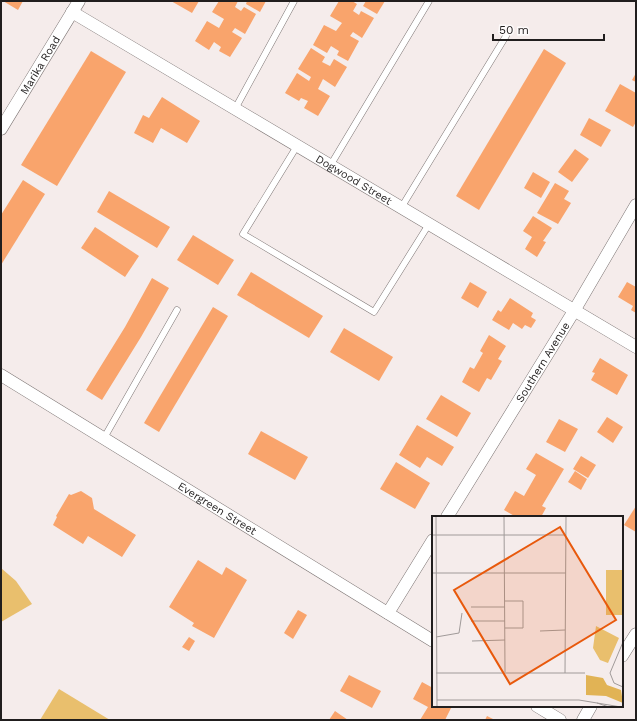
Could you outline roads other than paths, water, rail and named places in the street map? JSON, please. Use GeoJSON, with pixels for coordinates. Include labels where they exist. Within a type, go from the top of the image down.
{"type":"FeatureCollection","features":[{"type":"Feature","properties":{"kind":"street","name":"Marika Road"},"geometry":{"type":"LineString","coordinates":[[1,128],[79,1]]}},
{"type":"Feature","properties":{"kind":"street","name":"Dogwood Street"},"geometry":{"type":"LineString","coordinates":[[72,12],[636,347]]}},
{"type":"Feature","properties":{"kind":"street","name":"Southern Avenue"},"geometry":{"type":"LineString","coordinates":[[448,516],[574,311],[636,205]]}},
{"type":"Feature","properties":{"kind":"street","name":"Evergreen Street"},"geometry":{"type":"LineString","coordinates":[[1,375],[432,640]]}},
{"type":"Feature","properties":{"kind":"street"},"geometry":{"type":"LineString","coordinates":[[388,613],[432,542]]}},
{"type":"Feature","properties":{"kind":"street"},"geometry":{"type":"LineString","coordinates":[[623,654],[636,634]]}},
{"type":"Feature","properties":{"kind":"street"},"geometry":{"type":"LineString","coordinates":[[539,707],[560,720]]}},
{"type":"Feature","properties":{"kind":"street"},"geometry":{"type":"LineString","coordinates":[[583,720],[590,707]]}},
{"type":"Feature","properties":{"kind":"lane"},"geometry":{"type":"LineString","coordinates":[[235,109],[294,1]]}},
{"type":"Feature","properties":{"kind":"lane"},"geometry":{"type":"LineString","coordinates":[[330,166],[429,1]]}},
{"type":"Feature","properties":{"kind":"lane"},"geometry":{"type":"LineString","coordinates":[[402,208],[506,36]]}},
{"type":"Feature","properties":{"kind":"lane"},"geometry":{"type":"LineString","coordinates":[[297,146],[243,234],[374,312],[429,224]]}},
{"type":"Feature","properties":{"kind":"lane"},"geometry":{"type":"LineString","coordinates":[[104,438],[177,310]]}}]}
